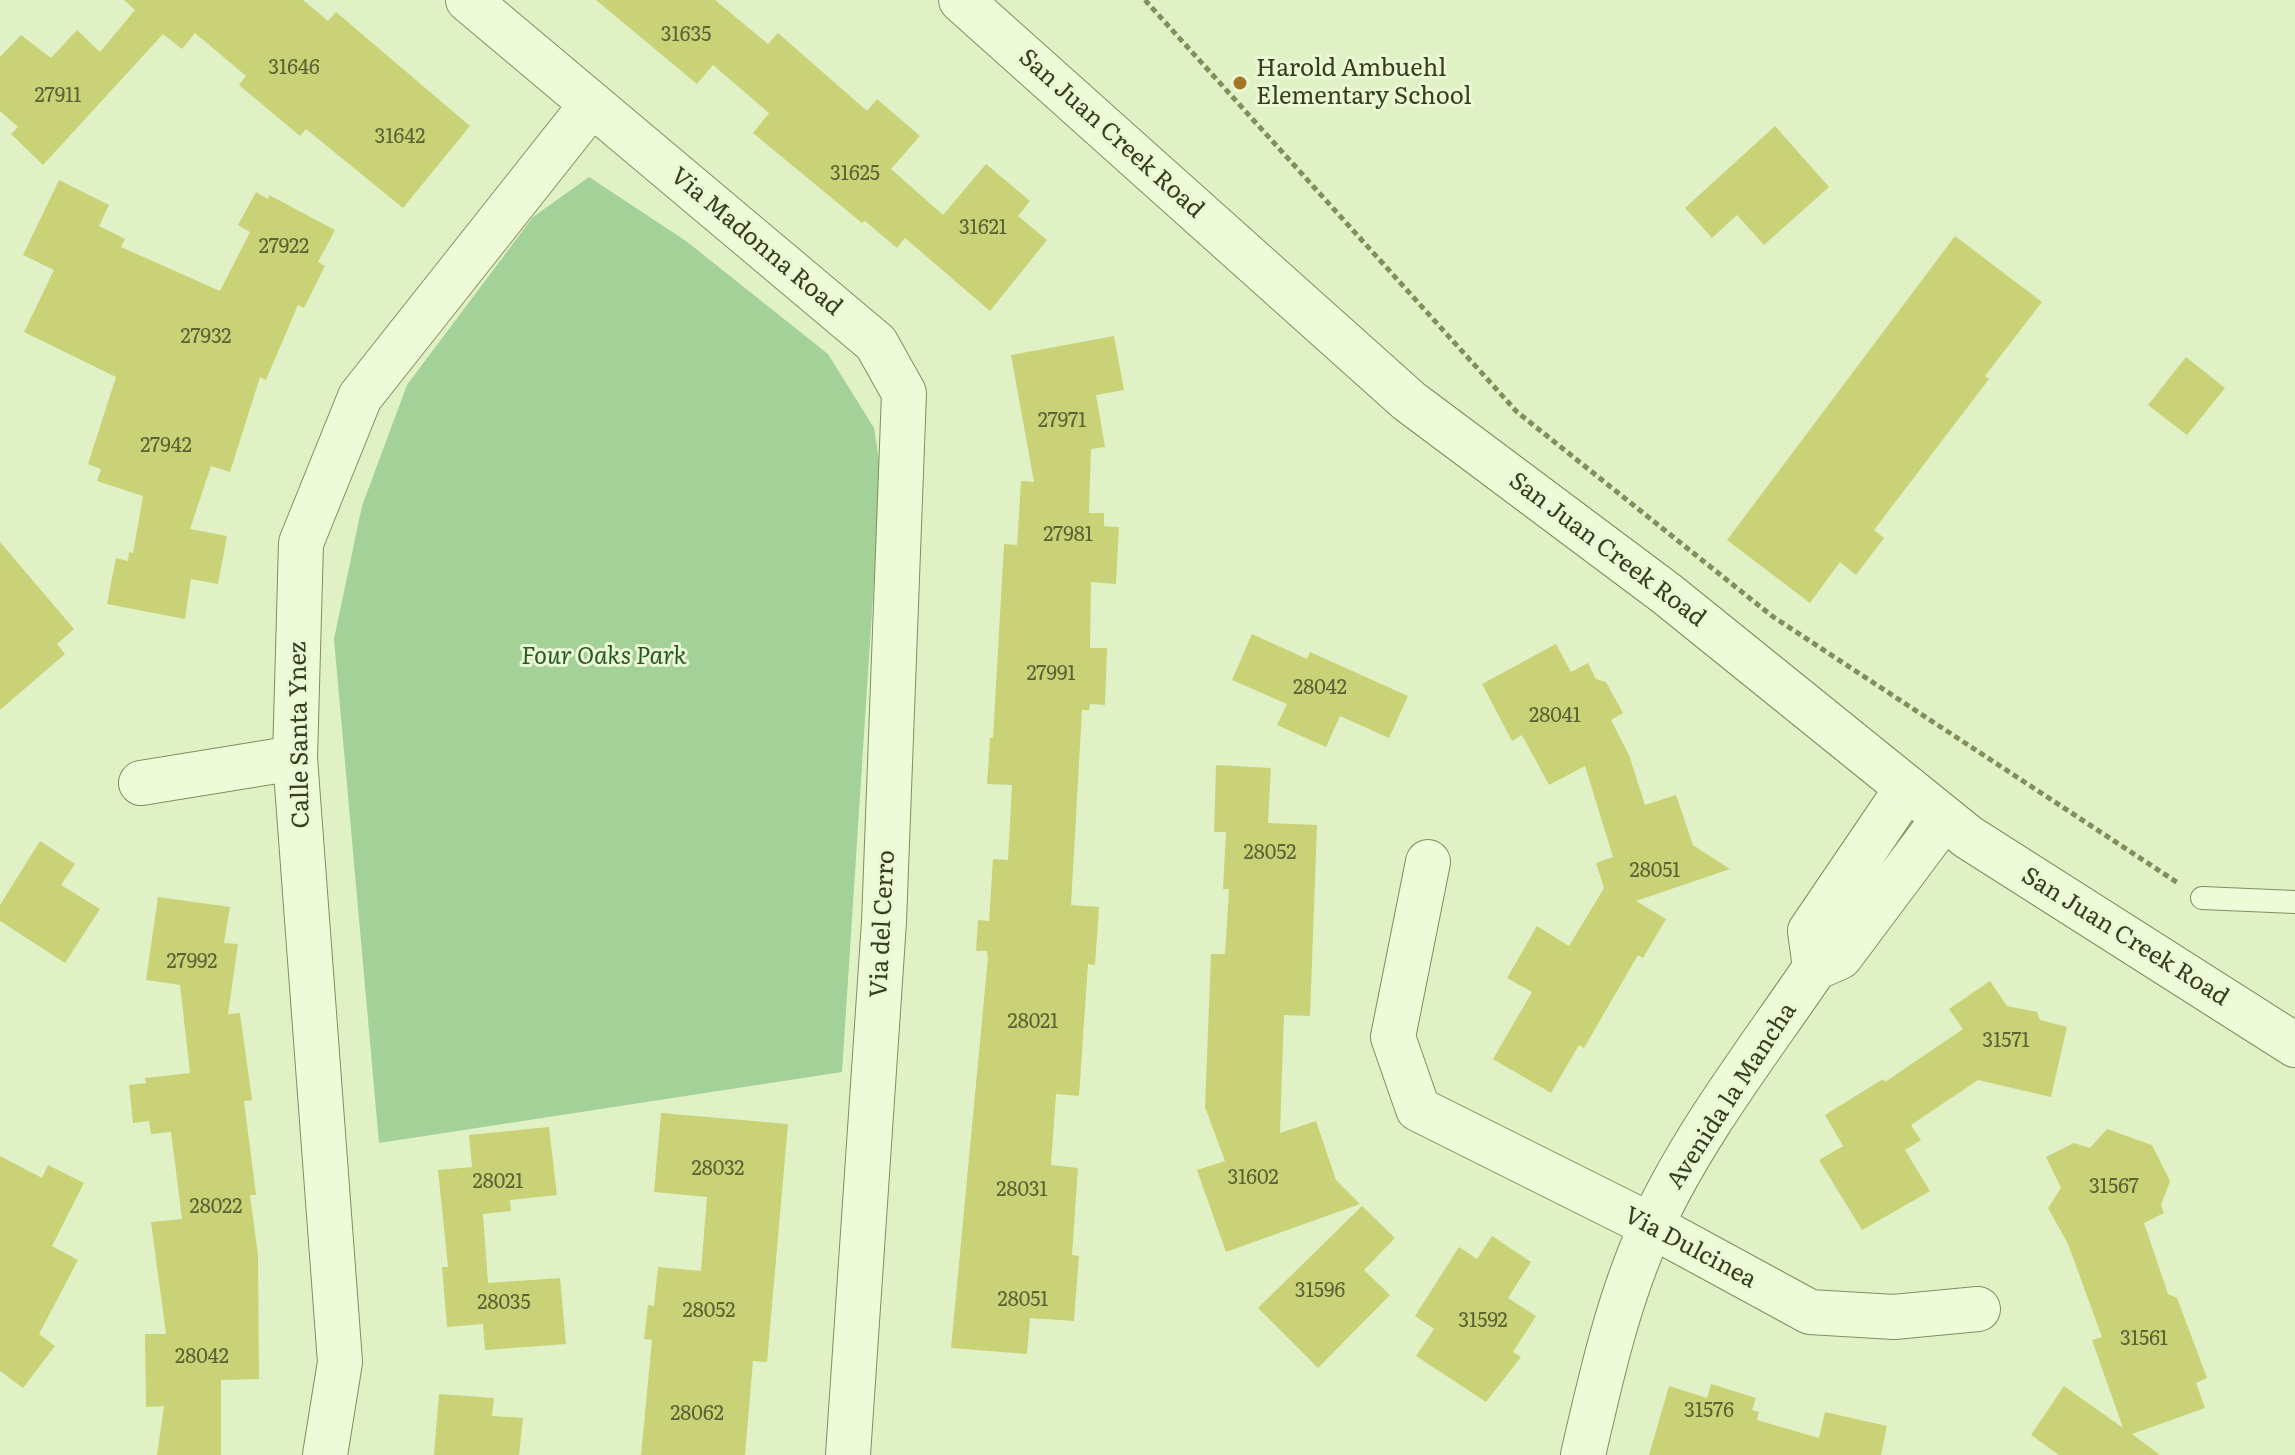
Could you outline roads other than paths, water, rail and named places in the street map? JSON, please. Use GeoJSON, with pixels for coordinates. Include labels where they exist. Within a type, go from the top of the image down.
{"type":"FeatureCollection","features":[{"type":"Feature","properties":{"kind":"street","name":"Via Madonna Road"},"geometry":{"type":"LineString","coordinates":[[468,0],[876,343],[904,393]]}},
{"type":"Feature","properties":{"kind":"street","name":"San Juan Creek Road"},"geometry":{"type":"LineString","coordinates":[[961,0],[1409,401],[1667,594],[1944,818],[1993,853],[2295,1045]]}},
{"type":"Feature","properties":{"kind":"street","name":"Calle Santa Ynez"},"geometry":{"type":"LineString","coordinates":[[325,1455],[340,1362],[295,758],[301,543],[360,397],[592,104]]}},
{"type":"Feature","properties":{"kind":"street","name":"Via del Cerro"},"geometry":{"type":"LineString","coordinates":[[848,1455],[884,922],[904,393]]}},
{"type":"Feature","properties":{"kind":"street"},"geometry":{"type":"LineString","coordinates":[[141,783],[295,758]]}},
{"type":"Feature","properties":{"kind":"street"},"geometry":{"type":"LineString","coordinates":[[1815,968],[1810,931],[1907,788]]}},
{"type":"Feature","properties":{"kind":"street","name":"Avenida la Mancha"},"geometry":{"type":"LineString","coordinates":[[1583,1455],[1614,1324],[1652,1226],[1700,1137],[1815,968],[1840,957],[1944,818]]}},
{"type":"Feature","properties":{"kind":"street","name":"Via Dulcinea"},"geometry":{"type":"LineString","coordinates":[[1428,862],[1393,1037],[1418,1109],[1652,1226],[1810,1312],[1894,1317],[1978,1309]]}},
{"type":"Feature","properties":{"kind":"lane"},"geometry":{"type":"LineString","coordinates":[[2202,898],[2295,902]]}},
{"type":"Feature","properties":{"kind":"place","name":"Harold Ambuehl Elementary School"},"geometry":{"type":"Point","coordinates":[1240,83]}},
{"type":"Feature","properties":{"kind":"park label","name":"Four Oaks Park"},"geometry":{"type":"Point","coordinates":[604,657]}}]}
